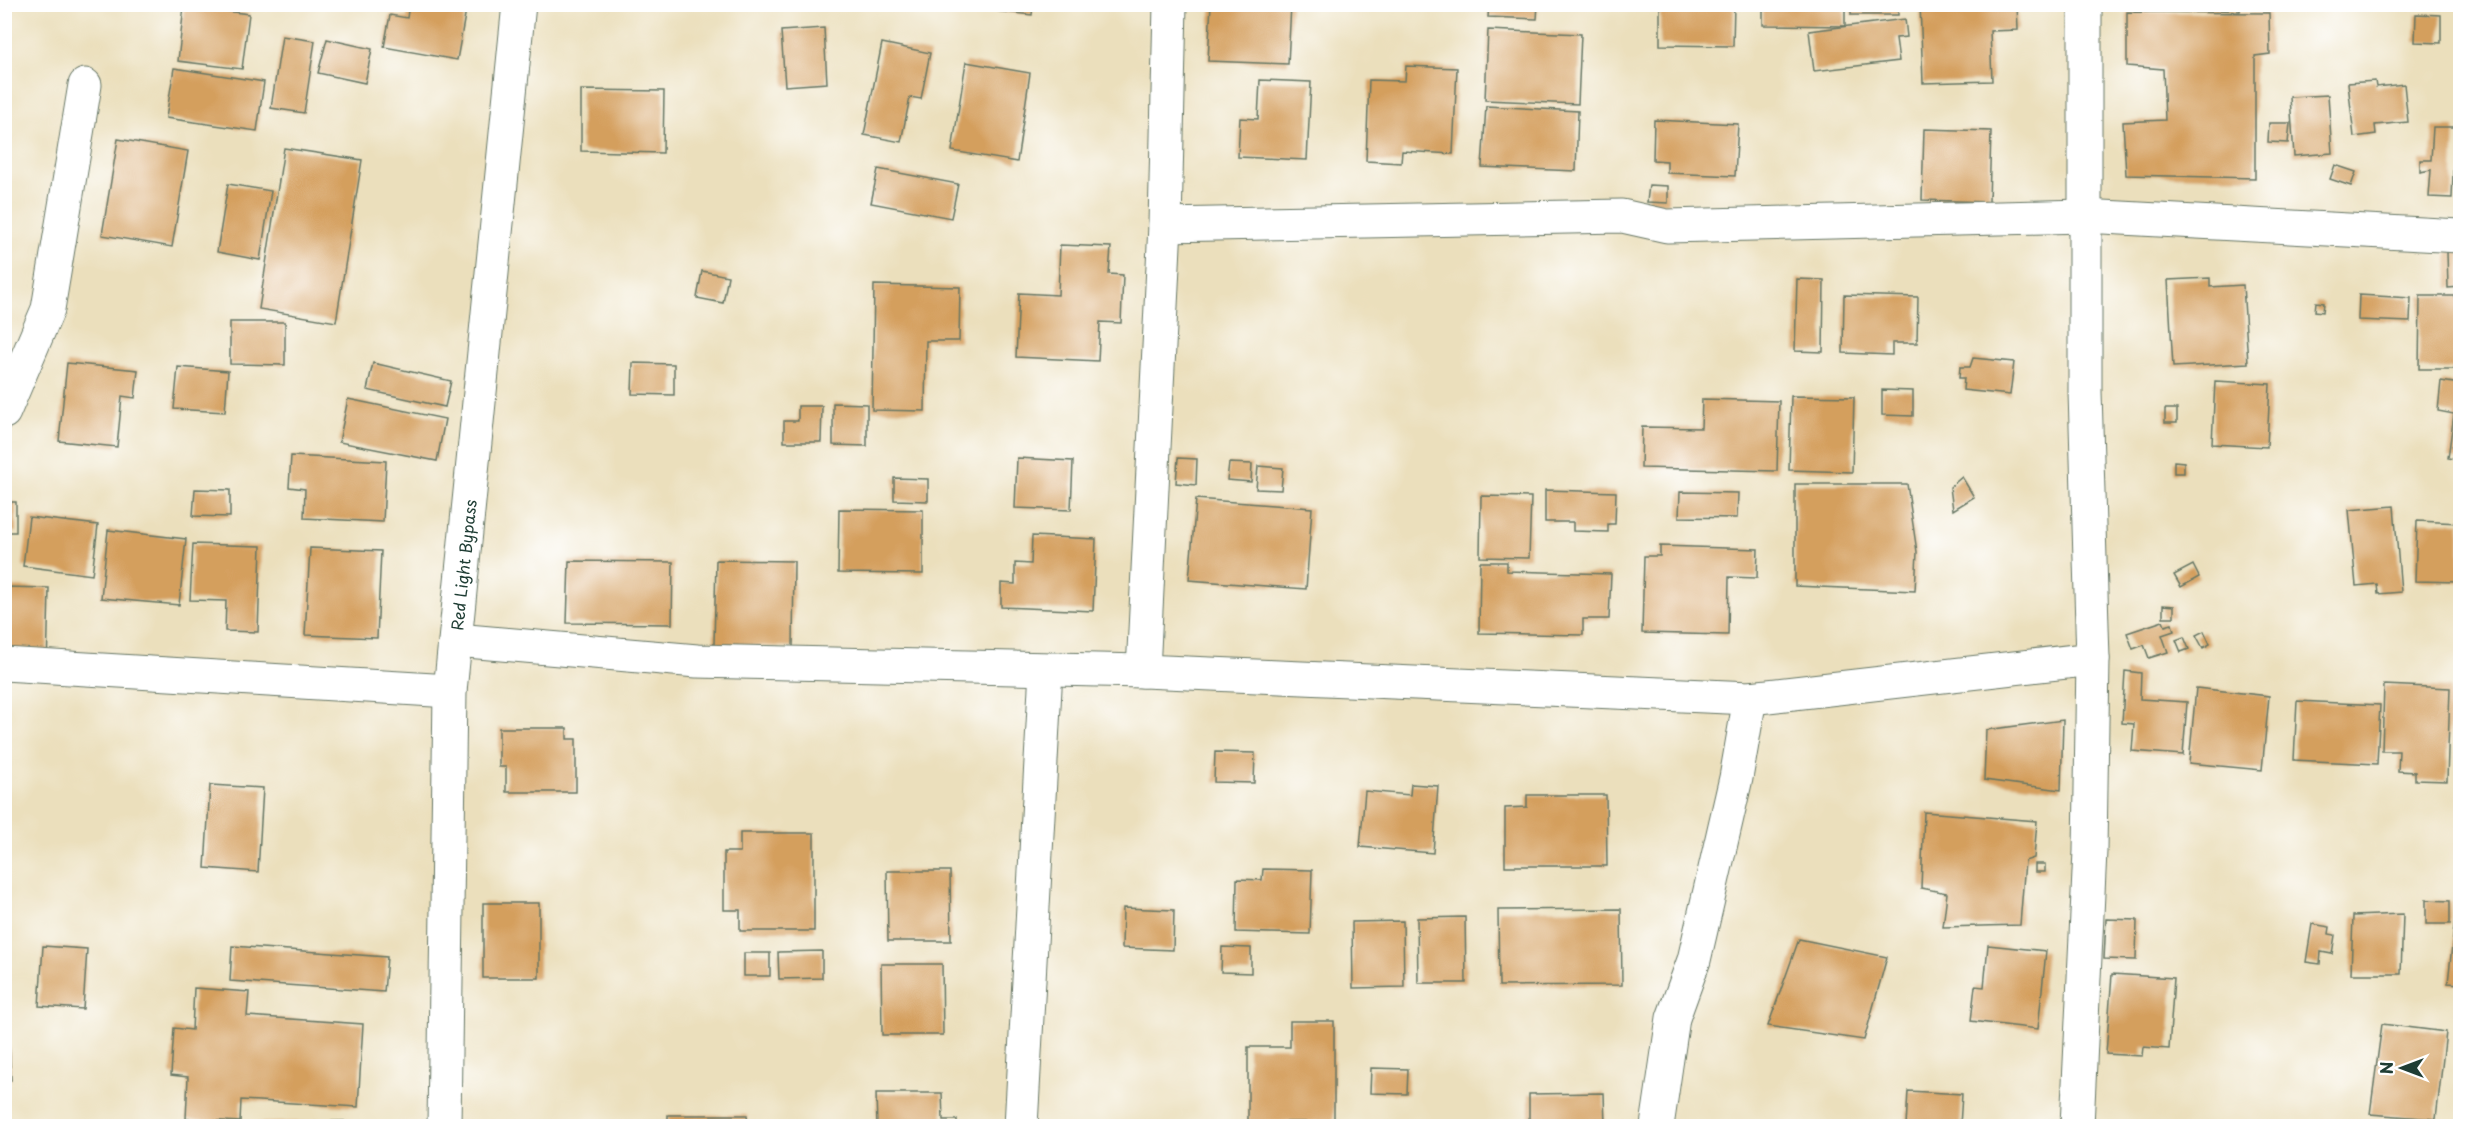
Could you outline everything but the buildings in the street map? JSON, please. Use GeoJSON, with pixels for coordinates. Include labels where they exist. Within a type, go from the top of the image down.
{"type":"FeatureCollection","features":[{"type":"Feature","properties":{"kind":"street","name":"Red Light Bypass"},"geometry":{"type":"LineString","coordinates":[[444,1126],[450,691],[519,4]]}},
{"type":"Feature","properties":{"kind":"street"},"geometry":{"type":"LineString","coordinates":[[1143,671],[1165,225],[1170,4]]}},
{"type":"Feature","properties":{"kind":"street"},"geometry":{"type":"LineString","coordinates":[[2077,1126],[2090,850],[2093,659],[2085,392],[2085,4]]}},
{"type":"Feature","properties":{"kind":"street"},"geometry":{"type":"LineString","coordinates":[[4,412],[48,309],[85,85]]}},
{"type":"Feature","properties":{"kind":"street"},"geometry":{"type":"LineString","coordinates":[[1165,225],[1622,216],[1666,226],[2084,216],[2460,236]]}},
{"type":"Feature","properties":{"kind":"street"},"geometry":{"type":"LineString","coordinates":[[456,640],[697,661],[1143,671],[1750,698],[2093,659]]}},
{"type":"Feature","properties":{"kind":"street"},"geometry":{"type":"LineString","coordinates":[[4,664],[450,691]]}},
{"type":"Feature","properties":{"kind":"street"},"geometry":{"type":"LineString","coordinates":[[1022,1126],[1046,670]]}},
{"type":"Feature","properties":{"kind":"street"},"geometry":{"type":"LineString","coordinates":[[1657,1126],[1673,1018],[1694,960],[1736,778],[1750,698]]}}]}
